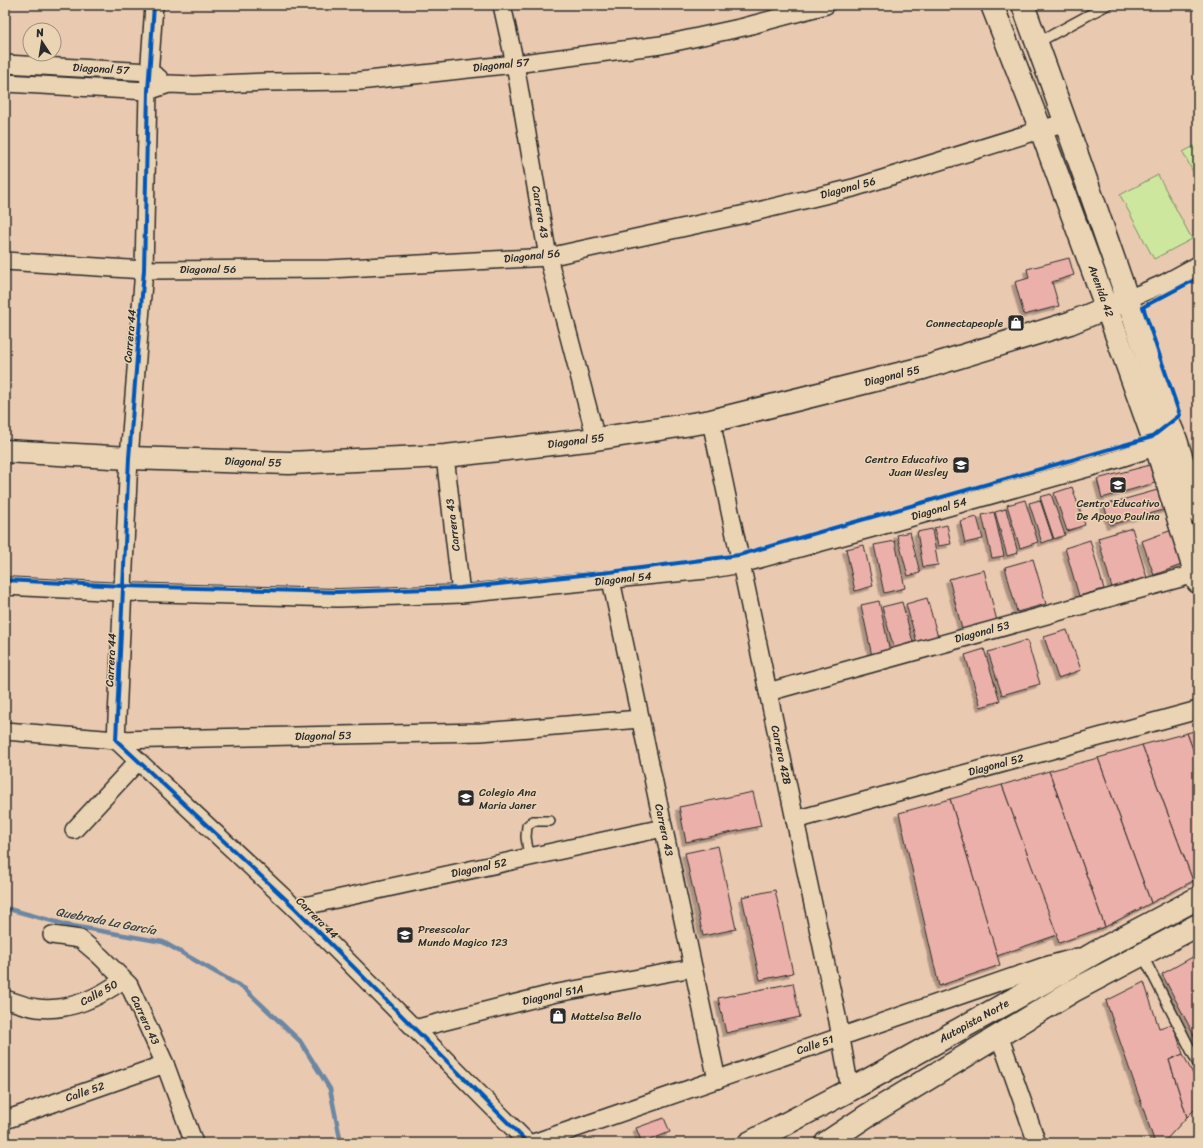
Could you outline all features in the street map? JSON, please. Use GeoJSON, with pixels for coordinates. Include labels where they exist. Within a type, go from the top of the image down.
{"type":"FeatureCollection","features":[{"type":"Feature","properties":{"kind":"street","name":"Carrera 44"},"geometry":{"type":"LineString","coordinates":[[154,5],[148,91],[144,270],[129,458],[116,740],[295,908],[528,1143]]}},
{"type":"Feature","properties":{"kind":"street","name":"Carrera 43"},"geometry":{"type":"LineString","coordinates":[[502,5],[515,64],[548,257],[596,439]]}},
{"type":"Feature","properties":{"kind":"street","name":"Diagonal 57"},"geometry":{"type":"LineString","coordinates":[[5,83],[148,91],[169,84],[201,85],[359,80],[515,64],[661,45],[744,27],[826,5]]}},
{"type":"Feature","properties":{"kind":"street","name":"Avenida 42"},"geometry":{"type":"LineString","coordinates":[[992,5],[1041,130],[1107,309],[1156,446],[1197,578]]}},
{"type":"Feature","properties":{"kind":"street","name":"Avenida 42"},"geometry":{"type":"LineString","coordinates":[[1023,5],[1128,299],[1169,423],[1194,485],[1198,512]]}},
{"type":"Feature","properties":{"kind":"street","name":"Diagonal 57"},"geometry":{"type":"LineString","coordinates":[[5,64],[150,72],[169,84]]}},
{"type":"Feature","properties":{"kind":"street","name":"Diagonal 56"},"geometry":{"type":"LineString","coordinates":[[5,261],[144,270],[329,269],[548,257],[750,213],[853,188],[1066,122]]}},
{"type":"Feature","properties":{"kind":"street"},"geometry":{"type":"LineString","coordinates":[[1128,299],[1165,283],[1198,265]]}},
{"type":"Feature","properties":{"kind":"street","name":"Diagonal 55"},"geometry":{"type":"LineString","coordinates":[[5,451],[129,458],[288,463],[445,456],[596,439],[711,421],[923,368],[1070,323],[1107,309],[1128,299]]}},
{"type":"Feature","properties":{"kind":"street","name":"Carrera 42B"},"geometry":{"type":"LineString","coordinates":[[711,421],[841,1036],[850,1090]]}},
{"type":"Feature","properties":{"kind":"street","name":"Diagonal 54"},"geometry":{"type":"LineString","coordinates":[[5,586],[123,592],[338,598],[461,594],[706,570],[741,564],[1105,463],[1176,440]]}},
{"type":"Feature","properties":{"kind":"street","name":"Carrera 43"},"geometry":{"type":"LineString","coordinates":[[445,456],[461,594]]}},
{"type":"Feature","properties":{"kind":"street","name":"Diagonal 53"},"geometry":{"type":"LineString","coordinates":[[768,692],[1197,578]]}},
{"type":"Feature","properties":{"kind":"street","name":"Carrera 43"},"geometry":{"type":"LineString","coordinates":[[611,580],[717,1080]]}},
{"type":"Feature","properties":{"kind":"street","name":"Diagonal 52"},"geometry":{"type":"LineString","coordinates":[[795,820],[1198,710]]}},
{"type":"Feature","properties":{"kind":"street","name":"Diagonal 53"},"geometry":{"type":"LineString","coordinates":[[5,731],[116,740],[481,732],[640,719]]}},
{"type":"Feature","properties":{"kind":"street"},"geometry":{"type":"LineString","coordinates":[[74,830],[138,761]]}},
{"type":"Feature","properties":{"kind":"street","name":"Diagonal 52"},"geometry":{"type":"LineString","coordinates":[[295,908],[664,828]]}},
{"type":"Feature","properties":{"kind":"street","name":"Autopista Norte"},"geometry":{"type":"LineString","coordinates":[[748,1143],[850,1090],[1098,951],[1198,898]]}},
{"type":"Feature","properties":{"kind":"street"},"geometry":{"type":"LineString","coordinates":[[826,1143],[868,1115],[1073,991],[1198,925]]}},
{"type":"Feature","properties":{"kind":"street","name":"Carrera 43"},"geometry":{"type":"LineString","coordinates":[[52,935],[80,939],[100,956],[128,985],[165,1064],[194,1143]]}},
{"type":"Feature","properties":{"kind":"street","name":"Calle 51"},"geometry":{"type":"LineString","coordinates":[[533,1143],[1042,967],[1098,951]]}},
{"type":"Feature","properties":{"kind":"street","name":"Diagonal 51A"},"geometry":{"type":"LineString","coordinates":[[414,1029],[552,994],[693,968]]}},
{"type":"Feature","properties":{"kind":"street","name":"Calle 50"},"geometry":{"type":"LineString","coordinates":[[5,998],[36,1008],[56,1009],[76,1005],[108,991],[122,980]]}},
{"type":"Feature","properties":{"kind":"street"},"geometry":{"type":"LineString","coordinates":[[999,1035],[1037,1143]]}},
{"type":"Feature","properties":{"kind":"street","name":"Calle 52"},"geometry":{"type":"LineString","coordinates":[[5,1120],[165,1064]]}},
{"type":"Feature","properties":{"kind":"lane"},"geometry":{"type":"LineString","coordinates":[[1037,43],[1107,5]]}},
{"type":"Feature","properties":{"kind":"lane"},"geometry":{"type":"LineString","coordinates":[[529,857],[526,837],[528,826],[533,821],[550,821]]}},
{"type":"Feature","properties":{"kind":"lane"},"geometry":{"type":"LineString","coordinates":[[1142,954],[1198,1064]]}},
{"type":"Feature","properties":{"kind":"green space"},"geometry":{"type":"Polygon","coordinates":[[[1198,144],[1198,182],[1183,152],[1198,144]]]}},
{"type":"Feature","properties":{"kind":"green space"},"geometry":{"type":"Polygon","coordinates":[[[1158,175],[1192,239],[1154,259],[1120,195],[1158,175]]]}},
{"type":"Feature","properties":{"kind":"building"},"geometry":{"type":"Polygon","coordinates":[[[1069,258],[1074,275],[1052,282],[1059,306],[1024,315],[1015,282],[1029,278],[1027,269],[1069,258]]]}},
{"type":"Feature","properties":{"kind":"building"},"geometry":{"type":"Polygon","coordinates":[[[1150,465],[1155,483],[1102,498],[1097,479],[1150,465]]]}},
{"type":"Feature","properties":{"kind":"building"},"geometry":{"type":"Polygon","coordinates":[[[1072,487],[1085,525],[1067,531],[1054,493],[1072,487]]]}},
{"type":"Feature","properties":{"kind":"building"},"geometry":{"type":"Polygon","coordinates":[[[1161,489],[1167,509],[1110,525],[1104,505],[1161,489]]]}},
{"type":"Feature","properties":{"kind":"building"},"geometry":{"type":"Polygon","coordinates":[[[1051,494],[1065,535],[1054,539],[1040,497],[1051,494]]]}},
{"type":"Feature","properties":{"kind":"building"},"geometry":{"type":"Polygon","coordinates":[[[1025,500],[1038,542],[1020,548],[1007,505],[1025,500]]]}},
{"type":"Feature","properties":{"kind":"building"},"geometry":{"type":"Polygon","coordinates":[[[1040,500],[1053,539],[1042,543],[1029,503],[1040,500]]]}},
{"type":"Feature","properties":{"kind":"building"},"geometry":{"type":"Polygon","coordinates":[[[1006,509],[1018,553],[1007,556],[995,512],[1006,509]]]}},
{"type":"Feature","properties":{"kind":"building"},"geometry":{"type":"Polygon","coordinates":[[[994,512],[1004,556],[992,558],[982,515],[994,512]]]}},
{"type":"Feature","properties":{"kind":"building"},"geometry":{"type":"Polygon","coordinates":[[[977,517],[983,539],[965,543],[960,521],[977,517]]]}},
{"type":"Feature","properties":{"kind":"building"},"geometry":{"type":"Polygon","coordinates":[[[947,525],[951,544],[938,546],[934,528],[947,525]]]}},
{"type":"Feature","properties":{"kind":"building"},"geometry":{"type":"Polygon","coordinates":[[[1132,528],[1147,578],[1112,588],[1098,538],[1132,528]]]}},
{"type":"Feature","properties":{"kind":"building"},"geometry":{"type":"Polygon","coordinates":[[[932,529],[938,565],[923,567],[917,532],[932,529]]]}},
{"type":"Feature","properties":{"kind":"building"},"geometry":{"type":"Polygon","coordinates":[[[1172,530],[1184,564],[1154,575],[1142,541],[1172,530]]]}},
{"type":"Feature","properties":{"kind":"building"},"geometry":{"type":"Polygon","coordinates":[[[910,532],[920,573],[908,576],[897,535],[910,532]]]}},
{"type":"Feature","properties":{"kind":"building"},"geometry":{"type":"Polygon","coordinates":[[[1090,540],[1104,589],[1079,596],[1065,548],[1090,540]]]}},
{"type":"Feature","properties":{"kind":"building"},"geometry":{"type":"Polygon","coordinates":[[[895,541],[905,588],[884,593],[874,545],[895,541]]]}},
{"type":"Feature","properties":{"kind":"building"},"geometry":{"type":"Polygon","coordinates":[[[864,545],[873,586],[855,591],[846,549],[864,545]]]}},
{"type":"Feature","properties":{"kind":"building"},"geometry":{"type":"Polygon","coordinates":[[[1033,559],[1046,604],[1017,612],[1005,567],[1033,559]]]}},
{"type":"Feature","properties":{"kind":"building"},"geometry":{"type":"Polygon","coordinates":[[[984,570],[998,625],[963,633],[949,579],[984,570]]]}},
{"type":"Feature","properties":{"kind":"building"},"geometry":{"type":"Polygon","coordinates":[[[927,598],[938,637],[917,643],[906,604],[927,598]]]}},
{"type":"Feature","properties":{"kind":"building"},"geometry":{"type":"Polygon","coordinates":[[[879,601],[890,652],[872,656],[861,605],[879,601]]]}},
{"type":"Feature","properties":{"kind":"building"},"geometry":{"type":"Polygon","coordinates":[[[902,602],[913,642],[894,648],[882,607],[902,602]]]}},
{"type":"Feature","properties":{"kind":"building"},"geometry":{"type":"Polygon","coordinates":[[[1067,630],[1081,670],[1058,678],[1044,637],[1067,630]]]}},
{"type":"Feature","properties":{"kind":"building"},"geometry":{"type":"Polygon","coordinates":[[[1027,640],[1040,684],[1002,695],[988,652],[1027,640]]]}},
{"type":"Feature","properties":{"kind":"building"},"geometry":{"type":"Polygon","coordinates":[[[984,649],[1000,701],[981,707],[965,655],[984,649]]]}},
{"type":"Feature","properties":{"kind":"building"},"geometry":{"type":"Polygon","coordinates":[[[1198,730],[1198,763],[1187,733],[1198,730]]]}},
{"type":"Feature","properties":{"kind":"building"},"geometry":{"type":"Polygon","coordinates":[[[1187,733],[1198,763],[1198,879],[1193,881],[1142,745],[1187,733]]]}},
{"type":"Feature","properties":{"kind":"building"},"geometry":{"type":"Polygon","coordinates":[[[1142,745],[1193,881],[1151,903],[1098,758],[1142,745]]]}},
{"type":"Feature","properties":{"kind":"building"},"geometry":{"type":"Polygon","coordinates":[[[1098,758],[1151,903],[1105,927],[1049,771],[1098,758]]]}},
{"type":"Feature","properties":{"kind":"building"},"geometry":{"type":"Polygon","coordinates":[[[1049,771],[1105,927],[1059,943],[1002,785],[1049,771]]]}},
{"type":"Feature","properties":{"kind":"building"},"geometry":{"type":"Polygon","coordinates":[[[1002,785],[1057,935],[997,956],[950,799],[1002,785]]]}},
{"type":"Feature","properties":{"kind":"building"},"geometry":{"type":"Polygon","coordinates":[[[753,792],[761,826],[686,842],[679,807],[753,792]]]}},
{"type":"Feature","properties":{"kind":"building"},"geometry":{"type":"Polygon","coordinates":[[[950,799],[1000,965],[939,986],[899,813],[950,799]]]}},
{"type":"Feature","properties":{"kind":"building"},"geometry":{"type":"Polygon","coordinates":[[[718,846],[736,929],[703,936],[685,853],[718,846]]]}},
{"type":"Feature","properties":{"kind":"building"},"geometry":{"type":"Polygon","coordinates":[[[775,890],[793,973],[760,980],[742,897],[775,890]]]}},
{"type":"Feature","properties":{"kind":"building"},"geometry":{"type":"Polygon","coordinates":[[[1198,954],[1198,1043],[1162,974],[1198,954]]]}},
{"type":"Feature","properties":{"kind":"building"},"geometry":{"type":"Polygon","coordinates":[[[1144,982],[1159,1028],[1173,1024],[1183,1054],[1169,1060],[1187,1117],[1163,1143],[1155,1143],[1106,1001],[1144,982]]]}},
{"type":"Feature","properties":{"kind":"building"},"geometry":{"type":"Polygon","coordinates":[[[793,983],[800,1017],[726,1033],[718,998],[793,983]]]}},
{"type":"Feature","properties":{"kind":"building"},"geometry":{"type":"Polygon","coordinates":[[[1183,1054],[1198,1084],[1198,1106],[1187,1117],[1169,1060],[1183,1054]]]}},
{"type":"Feature","properties":{"kind":"building"},"geometry":{"type":"Polygon","coordinates":[[[664,1118],[670,1132],[642,1143],[636,1128],[664,1118]]]}},
{"type":"Feature","properties":{"kind":"waterway","name":"Quebrada La García"},"geometry":{"type":"LineString","coordinates":[[5,908],[67,925],[163,942],[245,989],[300,1041],[330,1089],[341,1143]]}},
{"type":"Feature","properties":{"kind":"cycle path"},"geometry":{"type":"LineString","coordinates":[[154,5],[148,91],[144,270],[129,458],[116,740],[295,908],[528,1143]]}},
{"type":"Feature","properties":{"kind":"cycle path"},"geometry":{"type":"LineString","coordinates":[[5,580],[123,586],[337,592],[460,588],[610,572],[739,555],[1152,437],[1180,415],[1143,307],[1198,278]]}},
{"type":"Feature","properties":{"kind":"place","name":"Connectapeople"},"geometry":{"type":"Point","coordinates":[1016,323]}},
{"type":"Feature","properties":{"kind":"place","name":"Centro Educativo Juan Wesley"},"geometry":{"type":"Point","coordinates":[961,465]}},
{"type":"Feature","properties":{"kind":"place","name":"Centro Educativo De Apoyo Paulina"},"geometry":{"type":"Point","coordinates":[1118,485]}},
{"type":"Feature","properties":{"kind":"place","name":"Colegio Ana Maria Janer"},"geometry":{"type":"Point","coordinates":[466,798]}},
{"type":"Feature","properties":{"kind":"place","name":"Preescolar Mundo Magico 123"},"geometry":{"type":"Point","coordinates":[405,935]}},
{"type":"Feature","properties":{"kind":"place","name":"Mattelsa Bello"},"geometry":{"type":"Point","coordinates":[558,1016]}}]}
